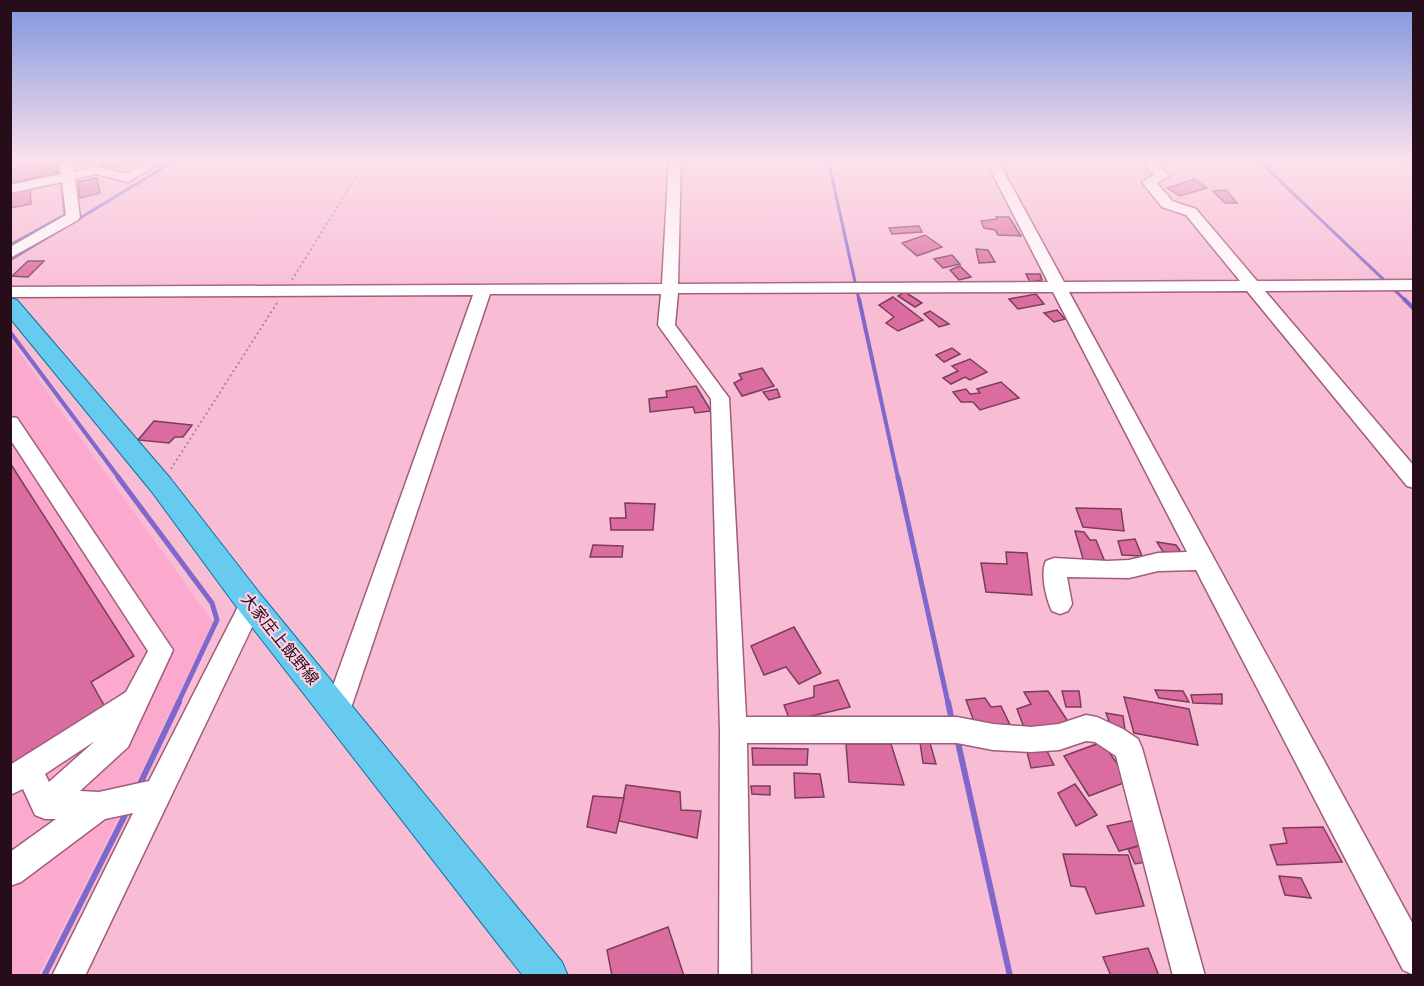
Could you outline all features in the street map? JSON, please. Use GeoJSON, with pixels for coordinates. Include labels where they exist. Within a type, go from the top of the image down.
{"type":"FeatureCollection","features":[{"type":"Feature","properties":{"kind":"main road","name":"大家庄上飯野線"},"geometry":{"type":"LineString","coordinates":[[13,308],[161,485],[251,604],[548,975]]}},
{"type":"Feature","properties":{"kind":"street"},"geometry":{"type":"LineString","coordinates":[[10,254],[73,217],[72,205]]}},
{"type":"Feature","properties":{"kind":"street"},"geometry":{"type":"LineString","coordinates":[[673,205],[670,289],[666,325],[720,398],[733,730],[735,975]]}},
{"type":"Feature","properties":{"kind":"street"},"geometry":{"type":"LineString","coordinates":[[1015,205],[1413,959]]}},
{"type":"Feature","properties":{"kind":"street"},"geometry":{"type":"LineString","coordinates":[[1170,205],[1191,212],[1413,481]]}},
{"type":"Feature","properties":{"kind":"street"},"geometry":{"type":"LineString","coordinates":[[13,308],[286,290],[1413,285]]}},
{"type":"Feature","properties":{"kind":"street"},"geometry":{"type":"LineString","coordinates":[[337,711],[483,290]]}},
{"type":"Feature","properties":{"kind":"street"},"geometry":{"type":"LineString","coordinates":[[10,423],[161,650],[118,738],[45,805]]}},
{"type":"Feature","properties":{"kind":"street"},"geometry":{"type":"LineString","coordinates":[[1060,604],[1054,567],[1107,570],[1129,569],[1158,562],[1203,561]]}},
{"type":"Feature","properties":{"kind":"street"},"geometry":{"type":"LineString","coordinates":[[68,975],[251,604]]}},
{"type":"Feature","properties":{"kind":"street"},"geometry":{"type":"LineString","coordinates":[[135,700],[20,775],[45,805],[99,806],[159,793]]}},
{"type":"Feature","properties":{"kind":"street"},"geometry":{"type":"LineString","coordinates":[[733,730],[957,730],[983,737],[1024,739],[1056,738],[1086,728],[1114,738],[1128,748],[1189,975]]}},
{"type":"Feature","properties":{"kind":"street"},"geometry":{"type":"LineString","coordinates":[[10,871],[99,806]]}},
{"type":"Feature","properties":{"kind":"path"},"geometry":{"type":"LineString","coordinates":[[161,485],[339,205]]}},
{"type":"Feature","properties":{"kind":"shaded area"},"geometry":{"type":"Polygon","coordinates":[[[10,340],[213,622],[134,787],[38,976],[10,975],[10,340]]]}},
{"type":"Feature","properties":{"kind":"building"},"geometry":{"type":"Polygon","coordinates":[[[10,205],[26,205],[10,208],[10,205]]]}},
{"type":"Feature","properties":{"kind":"building"},"geometry":{"type":"Polygon","coordinates":[[[996,217],[1009,217],[1021,236],[998,235],[995,230],[984,228],[981,221],[997,219],[996,217]]]}},
{"type":"Feature","properties":{"kind":"building"},"geometry":{"type":"Polygon","coordinates":[[[919,226],[922,232],[892,234],[889,228],[919,226]]]}},
{"type":"Feature","properties":{"kind":"building"},"geometry":{"type":"Polygon","coordinates":[[[925,235],[942,247],[917,256],[902,243],[925,235]]]}},
{"type":"Feature","properties":{"kind":"building"},"geometry":{"type":"Polygon","coordinates":[[[976,249],[988,250],[995,262],[979,263],[976,249]]]}},
{"type":"Feature","properties":{"kind":"building"},"geometry":{"type":"Polygon","coordinates":[[[952,255],[960,264],[943,268],[934,259],[952,255]]]}},
{"type":"Feature","properties":{"kind":"building"},"geometry":{"type":"Polygon","coordinates":[[[28,261],[44,261],[28,277],[12,276],[28,261]]]}},
{"type":"Feature","properties":{"kind":"building"},"geometry":{"type":"Polygon","coordinates":[[[960,266],[971,277],[959,280],[950,270],[960,266]]]}},
{"type":"Feature","properties":{"kind":"building"},"geometry":{"type":"Polygon","coordinates":[[[1026,274],[1040,274],[1042,280],[1030,282],[1026,274]]]}},
{"type":"Feature","properties":{"kind":"building"},"geometry":{"type":"Polygon","coordinates":[[[905,292],[922,303],[915,307],[898,296],[905,292]]]}},
{"type":"Feature","properties":{"kind":"building"},"geometry":{"type":"Polygon","coordinates":[[[1036,294],[1044,304],[1018,309],[1009,299],[1036,294]]]}},
{"type":"Feature","properties":{"kind":"building"},"geometry":{"type":"Polygon","coordinates":[[[893,297],[923,320],[898,331],[886,323],[894,317],[879,305],[893,297]]]}},
{"type":"Feature","properties":{"kind":"building"},"geometry":{"type":"Polygon","coordinates":[[[1057,310],[1065,319],[1054,322],[1044,313],[1057,310]]]}},
{"type":"Feature","properties":{"kind":"building"},"geometry":{"type":"Polygon","coordinates":[[[930,311],[949,324],[939,327],[924,314],[930,311]]]}},
{"type":"Feature","properties":{"kind":"building"},"geometry":{"type":"Polygon","coordinates":[[[952,348],[960,354],[944,362],[936,355],[952,348]]]}},
{"type":"Feature","properties":{"kind":"building"},"geometry":{"type":"Polygon","coordinates":[[[970,359],[987,372],[970,380],[965,377],[951,384],[943,378],[958,371],[952,366],[970,359]]]}},
{"type":"Feature","properties":{"kind":"building"},"geometry":{"type":"Polygon","coordinates":[[[762,368],[774,386],[742,396],[734,383],[742,379],[739,374],[762,368]]]}},
{"type":"Feature","properties":{"kind":"building"},"geometry":{"type":"Polygon","coordinates":[[[1001,382],[1019,398],[980,410],[973,402],[961,402],[953,392],[966,389],[970,394],[980,393],[977,389],[1001,382]]]}},
{"type":"Feature","properties":{"kind":"building"},"geometry":{"type":"Polygon","coordinates":[[[696,386],[711,411],[695,413],[693,407],[650,412],[649,399],[667,397],[666,391],[696,386]]]}},
{"type":"Feature","properties":{"kind":"building"},"geometry":{"type":"Polygon","coordinates":[[[777,389],[780,397],[769,400],[763,392],[777,389]]]}},
{"type":"Feature","properties":{"kind":"building"},"geometry":{"type":"Polygon","coordinates":[[[154,421],[192,425],[183,437],[175,437],[169,443],[138,440],[154,421]]]}},
{"type":"Feature","properties":{"kind":"building"},"geometry":{"type":"Polygon","coordinates":[[[10,463],[134,656],[91,682],[105,707],[10,767],[10,463]]]}},
{"type":"Feature","properties":{"kind":"building"},"geometry":{"type":"Polygon","coordinates":[[[625,503],[655,504],[653,530],[611,530],[610,518],[626,518],[625,503]]]}},
{"type":"Feature","properties":{"kind":"building"},"geometry":{"type":"Polygon","coordinates":[[[1076,508],[1121,509],[1124,531],[1083,527],[1076,508]]]}},
{"type":"Feature","properties":{"kind":"building"},"geometry":{"type":"Polygon","coordinates":[[[1075,531],[1084,532],[1090,540],[1096,540],[1105,562],[1084,562],[1075,531]]]}},
{"type":"Feature","properties":{"kind":"building"},"geometry":{"type":"Polygon","coordinates":[[[1135,539],[1142,556],[1122,555],[1118,541],[1135,539]]]}},
{"type":"Feature","properties":{"kind":"building"},"geometry":{"type":"Polygon","coordinates":[[[1157,542],[1176,545],[1181,552],[1163,552],[1157,542]]]}},
{"type":"Feature","properties":{"kind":"building"},"geometry":{"type":"Polygon","coordinates":[[[593,545],[623,546],[622,557],[590,557],[593,545]]]}},
{"type":"Feature","properties":{"kind":"building"},"geometry":{"type":"Polygon","coordinates":[[[1006,552],[1027,553],[1032,595],[986,592],[981,563],[1007,564],[1006,552]]]}},
{"type":"Feature","properties":{"kind":"building"},"geometry":{"type":"Polygon","coordinates":[[[794,627],[821,673],[799,684],[786,667],[764,675],[751,646],[794,627]]]}},
{"type":"Feature","properties":{"kind":"building"},"geometry":{"type":"Polygon","coordinates":[[[838,680],[850,707],[790,721],[784,705],[814,697],[814,686],[838,680]]]}},
{"type":"Feature","properties":{"kind":"building"},"geometry":{"type":"Polygon","coordinates":[[[1155,690],[1183,691],[1189,702],[1159,698],[1155,690]]]}},
{"type":"Feature","properties":{"kind":"building"},"geometry":{"type":"Polygon","coordinates":[[[1048,691],[1069,723],[1040,730],[1023,725],[1017,709],[1031,704],[1024,692],[1048,691]]]}},
{"type":"Feature","properties":{"kind":"building"},"geometry":{"type":"Polygon","coordinates":[[[1062,691],[1079,691],[1081,707],[1066,707],[1062,691]]]}},
{"type":"Feature","properties":{"kind":"building"},"geometry":{"type":"Polygon","coordinates":[[[1222,694],[1222,704],[1193,703],[1191,695],[1222,694]]]}},
{"type":"Feature","properties":{"kind":"building"},"geometry":{"type":"Polygon","coordinates":[[[1124,697],[1189,709],[1198,745],[1134,733],[1124,697]]]}},
{"type":"Feature","properties":{"kind":"building"},"geometry":{"type":"Polygon","coordinates":[[[985,698],[991,707],[1001,706],[1011,727],[975,724],[966,700],[985,698]]]}},
{"type":"Feature","properties":{"kind":"building"},"geometry":{"type":"Polygon","coordinates":[[[1106,713],[1123,716],[1125,730],[1111,726],[1106,713]]]}},
{"type":"Feature","properties":{"kind":"building"},"geometry":{"type":"Polygon","coordinates":[[[920,742],[930,743],[936,764],[923,763],[920,742]]]}},
{"type":"Feature","properties":{"kind":"building"},"geometry":{"type":"Polygon","coordinates":[[[1102,742],[1129,781],[1089,796],[1064,756],[1102,742]]]}},
{"type":"Feature","properties":{"kind":"building"},"geometry":{"type":"Polygon","coordinates":[[[846,744],[891,744],[904,785],[849,782],[846,744]]]}},
{"type":"Feature","properties":{"kind":"building"},"geometry":{"type":"Polygon","coordinates":[[[752,748],[808,749],[807,765],[753,765],[752,748]]]}},
{"type":"Feature","properties":{"kind":"building"},"geometry":{"type":"Polygon","coordinates":[[[1047,751],[1054,765],[1031,768],[1027,752],[1047,751]]]}},
{"type":"Feature","properties":{"kind":"building"},"geometry":{"type":"Polygon","coordinates":[[[794,773],[820,774],[824,797],[795,798],[794,773]]]}},
{"type":"Feature","properties":{"kind":"building"},"geometry":{"type":"Polygon","coordinates":[[[1075,784],[1097,815],[1076,826],[1058,793],[1075,784]]]}},
{"type":"Feature","properties":{"kind":"building"},"geometry":{"type":"Polygon","coordinates":[[[626,785],[680,792],[681,810],[701,811],[697,838],[619,821],[626,785]]]}},
{"type":"Feature","properties":{"kind":"building"},"geometry":{"type":"Polygon","coordinates":[[[751,786],[770,786],[770,795],[752,794],[751,786]]]}},
{"type":"Feature","properties":{"kind":"building"},"geometry":{"type":"Polygon","coordinates":[[[593,796],[624,798],[616,833],[587,827],[593,796]]]}},
{"type":"Feature","properties":{"kind":"building"},"geometry":{"type":"Polygon","coordinates":[[[1135,820],[1146,844],[1119,851],[1107,826],[1135,820]]]}},
{"type":"Feature","properties":{"kind":"building"},"geometry":{"type":"Polygon","coordinates":[[[1323,827],[1342,862],[1277,865],[1270,845],[1287,843],[1283,828],[1323,827]]]}},
{"type":"Feature","properties":{"kind":"building"},"geometry":{"type":"Polygon","coordinates":[[[1146,844],[1151,861],[1135,864],[1128,849],[1146,844]]]}},
{"type":"Feature","properties":{"kind":"building"},"geometry":{"type":"Polygon","coordinates":[[[1063,854],[1128,855],[1144,906],[1096,914],[1085,887],[1071,886],[1063,854]]]}},
{"type":"Feature","properties":{"kind":"building"},"geometry":{"type":"Polygon","coordinates":[[[1279,876],[1301,878],[1311,898],[1285,895],[1279,876]]]}},
{"type":"Feature","properties":{"kind":"building"},"geometry":{"type":"Polygon","coordinates":[[[668,927],[684,976],[612,976],[607,950],[668,927]]]}},
{"type":"Feature","properties":{"kind":"building"},"geometry":{"type":"Polygon","coordinates":[[[1148,948],[1159,976],[1111,976],[1103,957],[1148,948]]]}},
{"type":"Feature","properties":{"kind":"waterway"},"geometry":{"type":"LineString","coordinates":[[10,245],[65,215],[64,205]]}},
{"type":"Feature","properties":{"kind":"waterway"},"geometry":{"type":"LineString","coordinates":[[75,221],[102,205]]}},
{"type":"Feature","properties":{"kind":"waterway"},"geometry":{"type":"LineString","coordinates":[[838,205],[859,300]]}},
{"type":"Feature","properties":{"kind":"waterway"},"geometry":{"type":"LineString","coordinates":[[1305,205],[1405,300]]}},
{"type":"Feature","properties":{"kind":"waterway"},"geometry":{"type":"LineString","coordinates":[[10,260],[65,227]]}},
{"type":"Feature","properties":{"kind":"waterway"},"geometry":{"type":"LineString","coordinates":[[859,299],[898,478]]}},
{"type":"Feature","properties":{"kind":"waterway"},"geometry":{"type":"LineString","coordinates":[[1405,300],[1414,309]]}},
{"type":"Feature","properties":{"kind":"waterway"},"geometry":{"type":"LineString","coordinates":[[10,332],[119,478]]}},
{"type":"Feature","properties":{"kind":"waterway"},"geometry":{"type":"LineString","coordinates":[[118,477],[212,603],[217,620],[178,703]]}},
{"type":"Feature","properties":{"kind":"waterway"},"geometry":{"type":"LineString","coordinates":[[898,477],[948,703]]}},
{"type":"Feature","properties":{"kind":"waterway"},"geometry":{"type":"LineString","coordinates":[[138,788],[179,702]]}},
{"type":"Feature","properties":{"kind":"waterway"},"geometry":{"type":"LineString","coordinates":[[948,702],[952,721]]}},
{"type":"Feature","properties":{"kind":"waterway"},"geometry":{"type":"LineString","coordinates":[[957,738],[1010,976]]}},
{"type":"Feature","properties":{"kind":"waterway"},"geometry":{"type":"LineString","coordinates":[[44,976],[128,809]]}}]}
